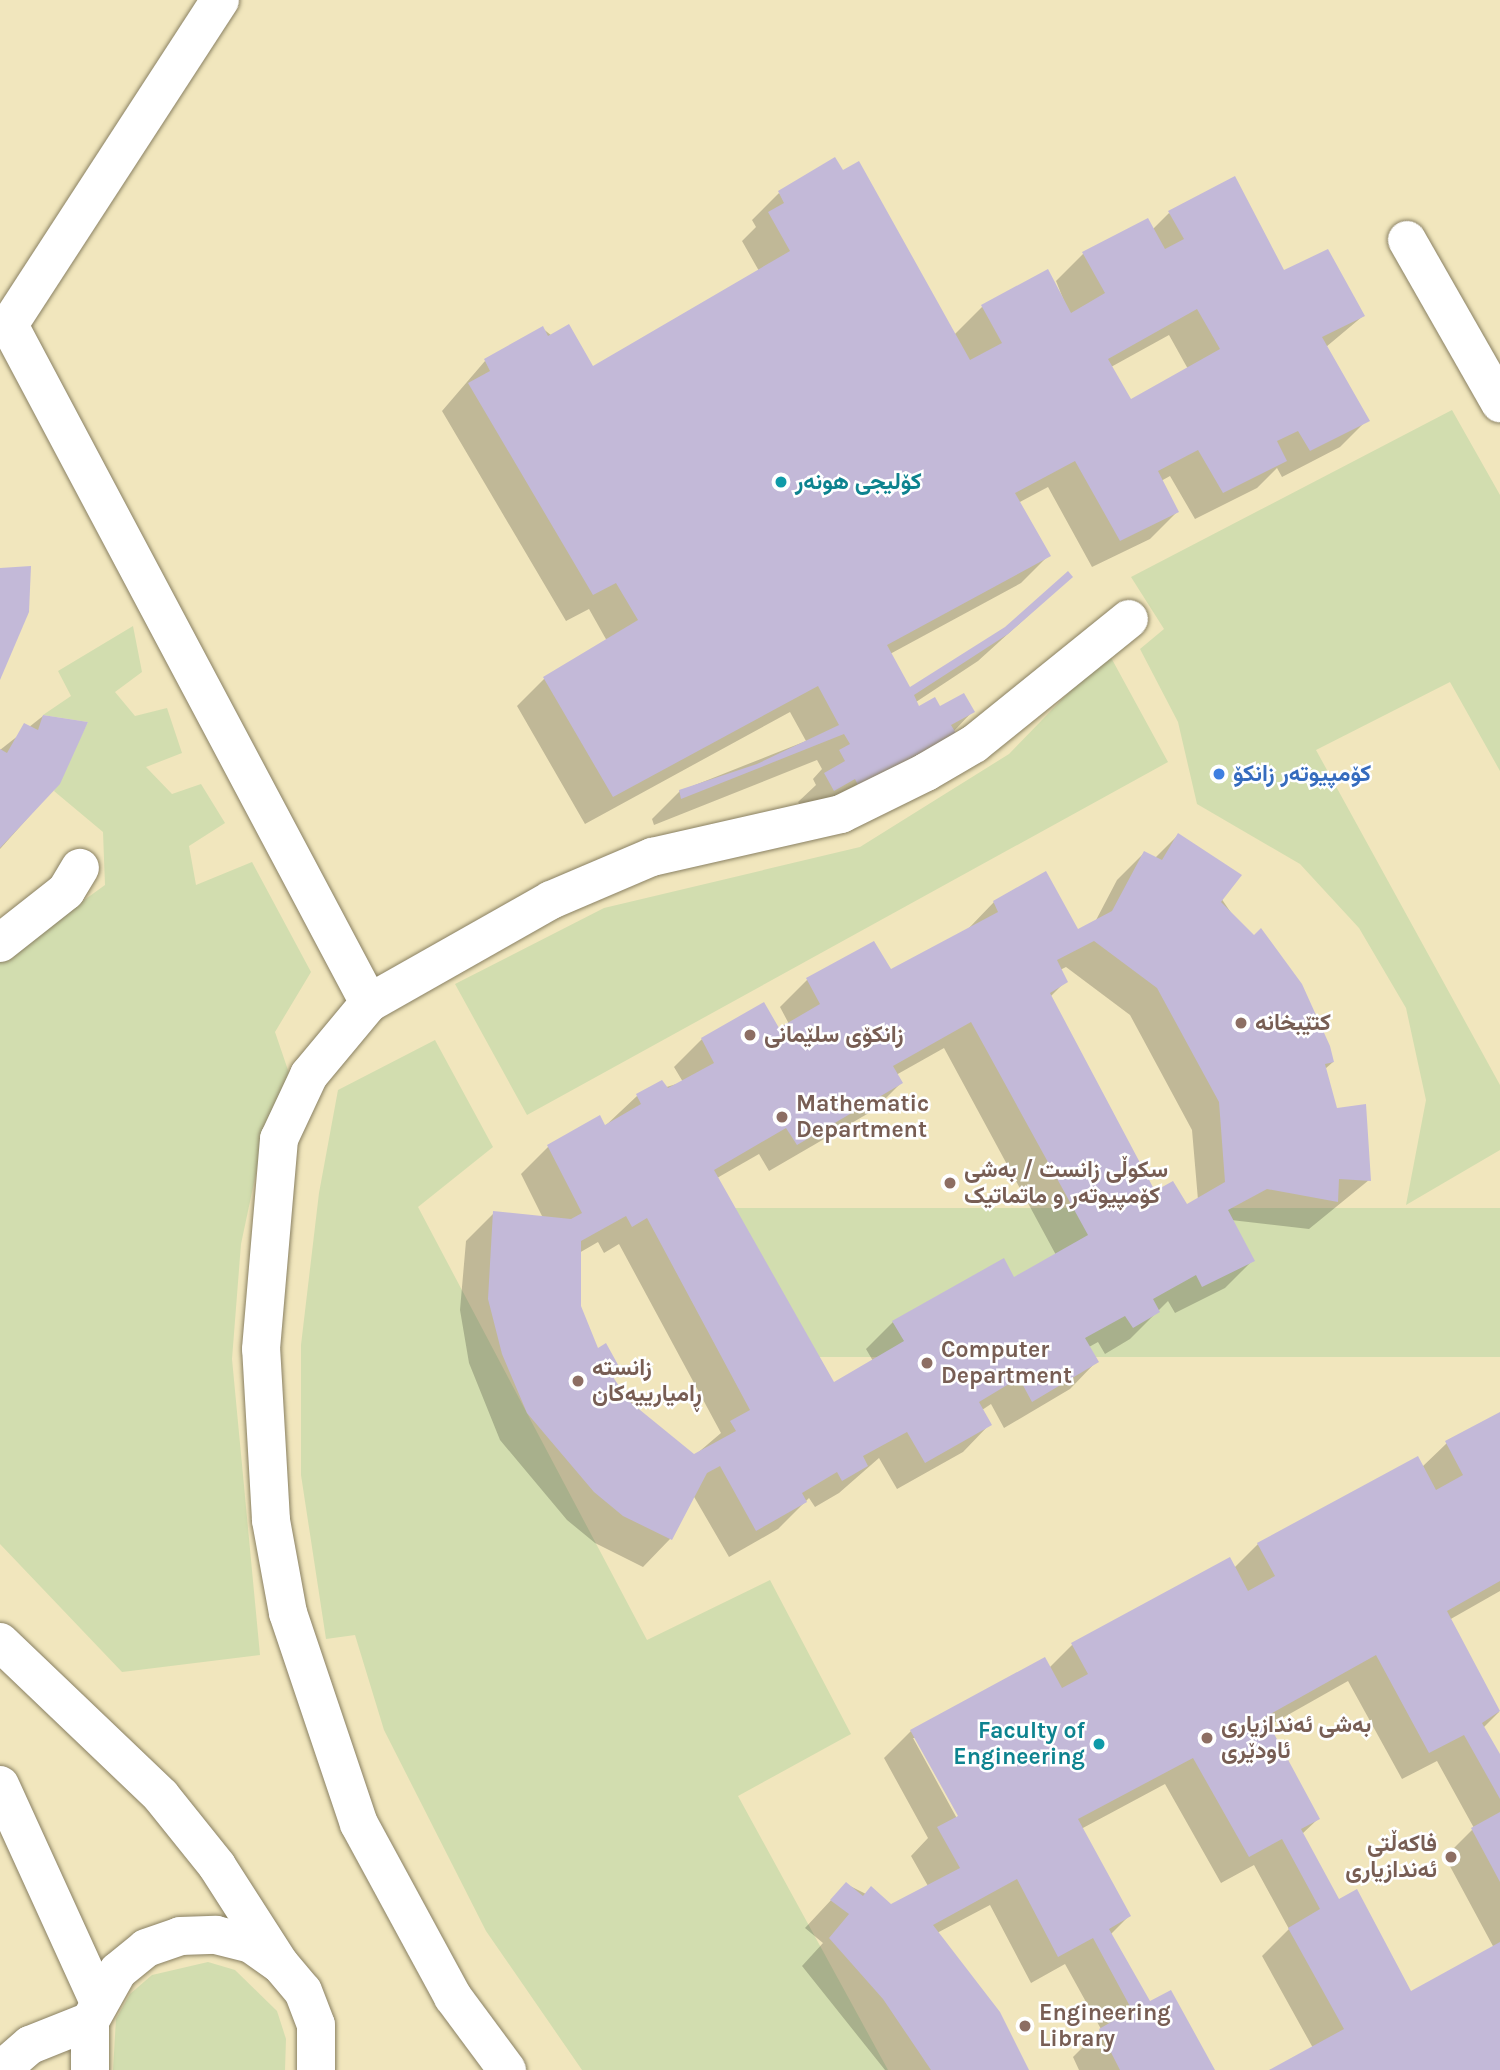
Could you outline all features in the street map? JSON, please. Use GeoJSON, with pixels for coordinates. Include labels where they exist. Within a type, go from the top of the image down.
{"type":"FeatureCollection","features":[{"type":"Feature","properties":{"kind":"street"},"geometry":{"type":"LineString","coordinates":[[220,0],[9,325],[369,1003]]}},
{"type":"Feature","properties":{"kind":"street"},"geometry":{"type":"LineString","coordinates":[[1407,240],[1500,403]]}},
{"type":"Feature","properties":{"kind":"street"},"geometry":{"type":"LineString","coordinates":[[507,2070],[453,1997],[359,1824],[288,1613],[271,1520],[261,1349],[279,1139],[309,1075],[369,1003],[551,900],[652,858],[841,814],[926,772],[974,744],[1129,619]]}},
{"type":"Feature","properties":{"kind":"street"},"geometry":{"type":"LineString","coordinates":[[0,943],[66,891],[80,868]]}},
{"type":"Feature","properties":{"kind":"street"},"geometry":{"type":"LineString","coordinates":[[0,1642],[161,1796],[217,1866],[280,1964],[303,1992],[316,2025],[319,2067]]}},
{"type":"Feature","properties":{"kind":"street"},"geometry":{"type":"LineString","coordinates":[[0,1785],[94,2011],[90,2070]]}},
{"type":"Feature","properties":{"kind":"street"},"geometry":{"type":"LineString","coordinates":[[1,2070],[38,2040],[94,2011],[118,1971],[146,1948],[180,1936],[216,1935],[251,1944],[280,1964]]}},
{"type":"Feature","properties":{"kind":"shaded area","name":"زانکۆی سلێمانی"},"geometry":{"type":"Polygon","coordinates":[[[0,0],[1500,0],[1500,2070],[0,2070],[0,0]]]}},
{"type":"Feature","properties":{"kind":"green space"},"geometry":{"type":"Polygon","coordinates":[[[1452,410],[1500,495],[1500,771],[1450,682],[1316,750],[1500,1085],[1500,1150],[1406,1205],[1426,1100],[1406,1008],[1359,928],[1300,864],[1197,804],[1178,722],[1140,649],[1164,629],[1131,577],[1452,410]]]}},
{"type":"Feature","properties":{"kind":"green space"},"geometry":{"type":"Polygon","coordinates":[[[133,626],[142,672],[115,692],[135,716],[167,708],[182,753],[146,767],[172,794],[201,784],[225,823],[189,846],[196,885],[252,862],[311,972],[275,1032],[290,1076],[262,1145],[241,1244],[232,1359],[260,1655],[122,1672],[0,1544],[0,961],[105,885],[103,832],[54,791],[88,722],[43,715],[71,696],[58,671],[133,626]]]}},
{"type":"Feature","properties":{"kind":"green space"},"geometry":{"type":"Polygon","coordinates":[[[1108,652],[1168,762],[527,1115],[455,984],[604,908],[860,847],[1009,754],[1108,652]]]}},
{"type":"Feature","properties":{"kind":"green space"},"geometry":{"type":"Polygon","coordinates":[[[435,1040],[493,1147],[418,1207],[647,1640],[770,1580],[851,1734],[738,1796],[888,2070],[582,2070],[486,1931],[384,1730],[355,1635],[326,1639],[301,1475],[301,1345],[319,1193],[338,1090],[435,1040]]]}},
{"type":"Feature","properties":{"kind":"green space"},"geometry":{"type":"Polygon","coordinates":[[[731,1208],[1500,1208],[1500,1357],[731,1357],[731,1208]]]}},
{"type":"Feature","properties":{"kind":"green space"},"geometry":{"type":"Polygon","coordinates":[[[208,1962],[235,1970],[277,2011],[286,2039],[285,2070],[113,2070],[116,2019],[130,1994],[152,1975],[208,1962]]]}},
{"type":"Feature","properties":{"kind":"building","name":"کۆلیجی هونەر"},"geometry":{"type":"Polygon","coordinates":[[[835,157],[843,170],[859,161],[970,360],[1002,343],[981,305],[1048,269],[1071,313],[1105,293],[1082,252],[1148,218],[1165,249],[1184,239],[1168,211],[1235,176],[1284,270],[1328,249],[1365,316],[1322,337],[1370,421],[1310,451],[1298,431],[1277,441],[1287,461],[1223,493],[1198,450],[1158,471],[1179,512],[1120,541],[1075,461],[1015,493],[1051,556],[887,645],[910,687],[1005,627],[1068,571],[1073,577],[1008,634],[914,695],[919,706],[935,697],[940,706],[964,693],[975,712],[951,725],[957,735],[860,789],[855,779],[834,791],[824,773],[845,761],[839,750],[850,744],[844,734],[681,799],[679,790],[757,764],[839,725],[818,686],[613,797],[543,677],[638,620],[616,583],[593,595],[468,383],[490,371],[484,359],[543,326],[548,336],[569,324],[593,366],[790,251],[768,212],[784,203],[778,191],[835,157]],[[1197,309],[1108,359],[1131,399],[1220,349],[1197,309]]]}},
{"type":"Feature","properties":{"kind":"building"},"geometry":{"type":"Polygon","coordinates":[[[31,566],[29,612],[0,680],[0,568],[31,566]]]}},
{"type":"Feature","properties":{"kind":"building"},"geometry":{"type":"Polygon","coordinates":[[[43,715],[88,722],[60,784],[0,848],[0,749],[7,753],[24,723],[38,730],[43,715]]]}},
{"type":"Feature","properties":{"kind":"building"},"geometry":{"type":"Polygon","coordinates":[[[1178,833],[1242,875],[1221,902],[1254,935],[1261,928],[1302,984],[1330,1046],[1334,1062],[1325,1064],[1337,1108],[1366,1104],[1371,1181],[1339,1179],[1338,1202],[1267,1189],[1228,1210],[1255,1261],[1202,1287],[1196,1275],[1153,1299],[1160,1312],[1133,1328],[1125,1316],[1085,1338],[1099,1362],[1032,1402],[1019,1378],[979,1402],[992,1425],[925,1463],[907,1432],[863,1456],[868,1466],[842,1481],[837,1472],[802,1493],[807,1502],[756,1531],[720,1466],[707,1473],[672,1540],[623,1516],[594,1492],[527,1413],[502,1354],[488,1299],[493,1211],[571,1219],[582,1213],[547,1145],[600,1115],[605,1125],[641,1104],[636,1094],[662,1080],[668,1088],[714,1063],[701,1038],[764,1002],[779,1028],[820,1004],[806,978],[874,941],[891,969],[998,912],[993,901],[1046,871],[1078,929],[1112,911],[1144,851],[1162,860],[1178,833]],[[1094,941],[1057,960],[1068,982],[1050,993],[1155,1191],[1173,1181],[1187,1204],[1225,1182],[1219,1102],[1157,988],[1094,941]],[[971,1022],[893,1066],[903,1083],[797,1145],[786,1128],[714,1170],[834,1382],[904,1341],[892,1321],[1004,1258],[1014,1277],[1088,1235],[971,1022]],[[626,1216],[581,1241],[581,1306],[598,1348],[606,1343],[622,1372],[613,1377],[629,1401],[694,1454],[736,1431],[730,1421],[750,1410],[647,1218],[632,1227],[626,1216]]]}},
{"type":"Feature","properties":{"kind":"building","name":"Faculty of Engineering"},"geometry":{"type":"Polygon","coordinates":[[[1500,1412],[1500,1581],[1447,1611],[1500,1711],[1482,1723],[1500,1754],[1500,1799],[1464,1735],[1429,1753],[1376,1655],[1265,1717],[1320,1819],[1301,1829],[1339,1899],[1357,1889],[1411,1991],[1500,1942],[1500,2070],[1269,2070],[1344,2029],[1288,1928],[1320,1909],[1282,1839],[1249,1857],[1193,1758],[1078,1819],[1131,1916],[1109,1929],[1150,2001],[1171,1990],[1215,2070],[1120,2070],[1099,2029],[1132,2010],[1093,1938],[1058,1957],[1017,1879],[933,1925],[1000,2012],[1029,2070],[931,2070],[883,1999],[829,1938],[849,1914],[830,1900],[846,1882],[863,1896],[871,1886],[891,1904],[960,1868],[937,1827],[958,1816],[910,1730],[1045,1657],[1062,1688],[1088,1674],[1071,1643],[1230,1557],[1248,1591],[1275,1576],[1257,1543],[1418,1456],[1436,1490],[1463,1475],[1445,1441],[1500,1412]]]}},
{"type":"Feature","properties":{"kind":"building"},"geometry":{"type":"Polygon","coordinates":[[[1500,1812],[1500,1882],[1471,1828],[1500,1812]]]}},
{"type":"Feature","properties":{"kind":"place","name":"کۆلیجی هونەر"},"geometry":{"type":"Point","coordinates":[781,482]}},
{"type":"Feature","properties":{"kind":"place","name":"کۆمپیوتەر زانکۆ"},"geometry":{"type":"Point","coordinates":[1219,774]}},
{"type":"Feature","properties":{"kind":"place","name":"کتێبخانە"},"geometry":{"type":"Point","coordinates":[1241,1023]}},
{"type":"Feature","properties":{"kind":"place","name":"زانکۆی سلێمانی"},"geometry":{"type":"Point","coordinates":[750,1035]}},
{"type":"Feature","properties":{"kind":"place","name":"Mathematic Department"},"geometry":{"type":"Point","coordinates":[782,1117]}},
{"type":"Feature","properties":{"kind":"place","name":"سکوڵی زانست / بەشی کۆمپیوتەر و ماتماتیک"},"geometry":{"type":"Point","coordinates":[950,1183]}},
{"type":"Feature","properties":{"kind":"place","name":"Computer Department"},"geometry":{"type":"Point","coordinates":[927,1363]}},
{"type":"Feature","properties":{"kind":"place","name":"زانستە ڕامیارییەکان"},"geometry":{"type":"Point","coordinates":[578,1381]}},
{"type":"Feature","properties":{"kind":"place","name":"بەشی ئەندازیاری ئاودێری"},"geometry":{"type":"Point","coordinates":[1207,1738]}},
{"type":"Feature","properties":{"kind":"place","name":"Faculty of Engineering"},"geometry":{"type":"Point","coordinates":[1099,1744]}},
{"type":"Feature","properties":{"kind":"place","name":"فاکەڵتی ئەندازیاری"},"geometry":{"type":"Point","coordinates":[1451,1857]}},
{"type":"Feature","properties":{"kind":"place","name":"Engineering Library"},"geometry":{"type":"Point","coordinates":[1025,2026]}}]}
